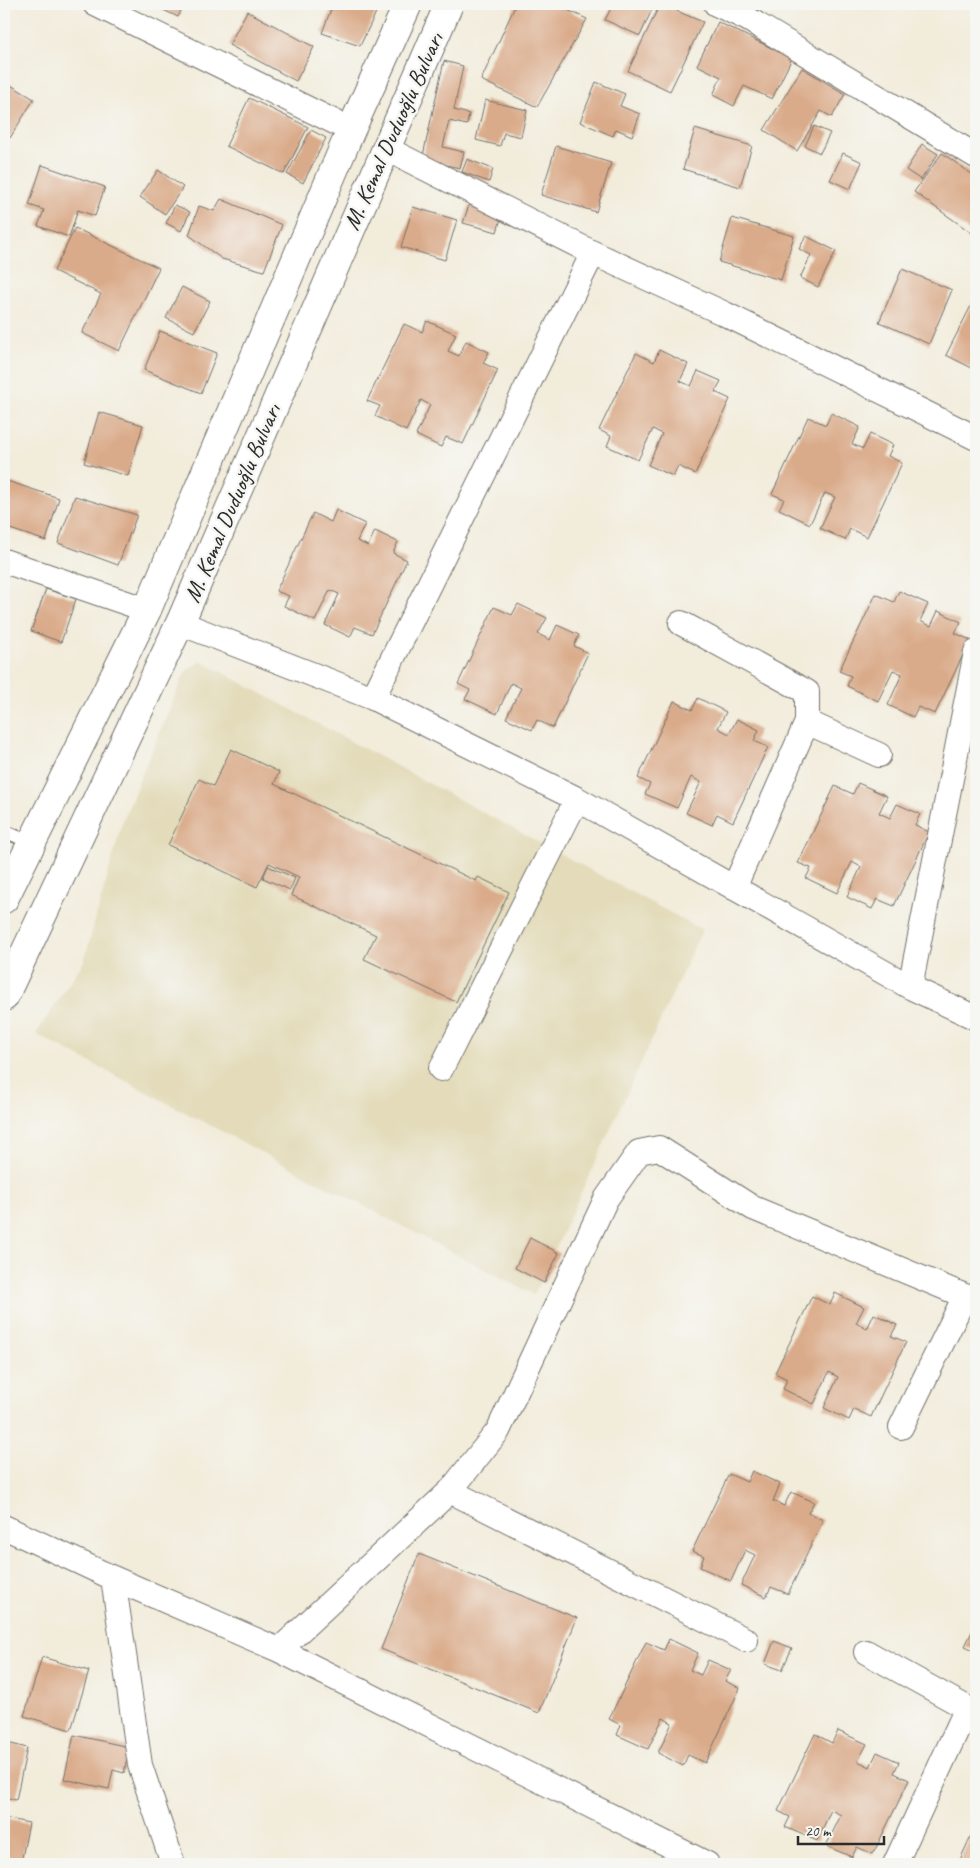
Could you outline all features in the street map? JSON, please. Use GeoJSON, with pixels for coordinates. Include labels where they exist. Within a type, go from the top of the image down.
{"type":"FeatureCollection","features":[{"type":"Feature","properties":{"kind":"street"},"geometry":{"type":"LineString","coordinates":[[95,4],[140,13],[351,130],[593,254],[725,314],[976,438]]}},
{"type":"Feature","properties":{"kind":"street","name":"M. Kemal Duduoğlu Bulvarı"},"geometry":{"type":"LineString","coordinates":[[4,899],[147,610],[351,130],[408,4]]}},
{"type":"Feature","properties":{"kind":"street","name":"M. Kemal Duduoğlu Bulvarı"},"geometry":{"type":"LineString","coordinates":[[4,997],[180,623],[449,4]]}},
{"type":"Feature","properties":{"kind":"street"},"geometry":{"type":"LineString","coordinates":[[716,4],[748,19],[976,156]]}},
{"type":"Feature","properties":{"kind":"street"},"geometry":{"type":"LineString","coordinates":[[373,698],[593,254]]}},
{"type":"Feature","properties":{"kind":"street"},"geometry":{"type":"LineString","coordinates":[[4,561],[147,610],[373,698],[577,799],[910,987],[976,1018]]}},
{"type":"Feature","properties":{"kind":"street"},"geometry":{"type":"LineString","coordinates":[[681,623],[807,692],[807,722],[734,888]]}},
{"type":"Feature","properties":{"kind":"street"},"geometry":{"type":"LineString","coordinates":[[910,987],[976,652]]}},
{"type":"Feature","properties":{"kind":"street"},"geometry":{"type":"LineString","coordinates":[[807,722],[879,755]]}},
{"type":"Feature","properties":{"kind":"street"},"geometry":{"type":"LineString","coordinates":[[441,1069],[577,799]]}},
{"type":"Feature","properties":{"kind":"street"},"geometry":{"type":"LineString","coordinates":[[279,1650],[450,1491],[498,1430],[606,1199],[639,1152],[659,1148],[753,1208],[971,1297],[901,1427]]}},
{"type":"Feature","properties":{"kind":"street"},"geometry":{"type":"LineString","coordinates":[[450,1491],[746,1640]]}},
{"type":"Feature","properties":{"kind":"street"},"geometry":{"type":"LineString","coordinates":[[4,1527],[113,1578],[279,1650],[707,1864]]}},
{"type":"Feature","properties":{"kind":"street"},"geometry":{"type":"LineString","coordinates":[[113,1578],[140,1765],[173,1864]]}},
{"type":"Feature","properties":{"kind":"street"},"geometry":{"type":"LineString","coordinates":[[866,1652],[972,1710],[895,1864]]}},
{"type":"Feature","properties":{"kind":"lane"},"geometry":{"type":"LineString","coordinates":[[4,831],[32,843]]}},
{"type":"Feature","properties":{"kind":"shaded area"},"geometry":{"type":"Polygon","coordinates":[[[201,661],[702,930],[534,1295],[36,1034],[84,961],[123,820],[185,672],[201,661]]]}},
{"type":"Feature","properties":{"kind":"building"},"geometry":{"type":"Polygon","coordinates":[[[156,4],[184,4],[178,17],[155,6],[156,4]]]}},
{"type":"Feature","properties":{"kind":"building"},"geometry":{"type":"Polygon","coordinates":[[[333,4],[380,4],[360,46],[322,33],[333,4]]]}},
{"type":"Feature","properties":{"kind":"building"},"geometry":{"type":"Polygon","coordinates":[[[516,4],[554,4],[587,19],[537,107],[481,80],[516,4]]]}},
{"type":"Feature","properties":{"kind":"building"},"geometry":{"type":"Polygon","coordinates":[[[613,4],[654,5],[640,36],[605,20],[613,4]]]}},
{"type":"Feature","properties":{"kind":"building"},"geometry":{"type":"Polygon","coordinates":[[[660,4],[703,22],[670,91],[628,71],[660,4]]]}},
{"type":"Feature","properties":{"kind":"building"},"geometry":{"type":"Polygon","coordinates":[[[247,11],[314,47],[296,81],[229,45],[247,11]]]}},
{"type":"Feature","properties":{"kind":"building"},"geometry":{"type":"Polygon","coordinates":[[[718,22],[792,58],[772,99],[744,86],[734,106],[713,95],[721,77],[697,65],[718,22]]]}},
{"type":"Feature","properties":{"kind":"building"},"geometry":{"type":"Polygon","coordinates":[[[444,61],[463,66],[454,110],[469,114],[467,125],[449,121],[443,147],[464,152],[460,168],[422,160],[444,61]]]}},
{"type":"Feature","properties":{"kind":"building"},"geometry":{"type":"Polygon","coordinates":[[[802,68],[845,94],[832,117],[821,111],[797,151],[764,130],[802,68]]]}},
{"type":"Feature","properties":{"kind":"building"},"geometry":{"type":"Polygon","coordinates":[[[4,81],[34,99],[10,138],[4,134],[4,81]]]}},
{"type":"Feature","properties":{"kind":"building"},"geometry":{"type":"Polygon","coordinates":[[[596,82],[625,94],[620,106],[640,114],[632,136],[616,129],[613,136],[580,122],[596,82]]]}},
{"type":"Feature","properties":{"kind":"building"},"geometry":{"type":"Polygon","coordinates":[[[249,98],[308,127],[284,174],[226,146],[249,98]]]}},
{"type":"Feature","properties":{"kind":"building"},"geometry":{"type":"Polygon","coordinates":[[[485,100],[527,110],[521,137],[504,133],[500,146],[476,140],[485,100]]]}},
{"type":"Feature","properties":{"kind":"building"},"geometry":{"type":"Polygon","coordinates":[[[814,126],[830,133],[820,153],[805,146],[814,126]]]}},
{"type":"Feature","properties":{"kind":"building"},"geometry":{"type":"Polygon","coordinates":[[[695,129],[752,146],[740,187],[683,169],[695,129]]]}},
{"type":"Feature","properties":{"kind":"building"},"geometry":{"type":"Polygon","coordinates":[[[311,130],[326,138],[303,183],[287,174],[311,130]]]}},
{"type":"Feature","properties":{"kind":"building"},"geometry":{"type":"Polygon","coordinates":[[[922,144],[938,154],[921,180],[906,170],[922,144]]]}},
{"type":"Feature","properties":{"kind":"building"},"geometry":{"type":"Polygon","coordinates":[[[556,146],[611,163],[596,212],[541,195],[556,146]]]}},
{"type":"Feature","properties":{"kind":"building"},"geometry":{"type":"Polygon","coordinates":[[[843,153],[862,162],[850,189],[830,180],[843,153]]]}},
{"type":"Feature","properties":{"kind":"building"},"geometry":{"type":"Polygon","coordinates":[[[942,153],[976,177],[976,236],[914,192],[942,153]]]}},
{"type":"Feature","properties":{"kind":"building"},"geometry":{"type":"Polygon","coordinates":[[[467,159],[493,169],[489,182],[462,172],[467,159]]]}},
{"type":"Feature","properties":{"kind":"building"},"geometry":{"type":"Polygon","coordinates":[[[42,165],[105,187],[95,216],[78,210],[69,237],[38,226],[44,210],[29,205],[42,165]]]}},
{"type":"Feature","properties":{"kind":"building"},"geometry":{"type":"Polygon","coordinates":[[[158,170],[183,187],[165,214],[140,197],[158,170]]]}},
{"type":"Feature","properties":{"kind":"building"},"geometry":{"type":"Polygon","coordinates":[[[221,199],[282,225],[264,271],[222,259],[189,235],[199,206],[214,211],[221,199]]]}},
{"type":"Feature","properties":{"kind":"building"},"geometry":{"type":"Polygon","coordinates":[[[175,205],[190,212],[181,231],[166,223],[175,205]]]}},
{"type":"Feature","properties":{"kind":"building"},"geometry":{"type":"Polygon","coordinates":[[[469,205],[502,215],[497,232],[463,223],[469,205]]]}},
{"type":"Feature","properties":{"kind":"building"},"geometry":{"type":"Polygon","coordinates":[[[413,207],[457,220],[445,260],[401,247],[413,207]]]}},
{"type":"Feature","properties":{"kind":"building"},"geometry":{"type":"Polygon","coordinates":[[[732,218],[794,236],[781,280],[719,262],[732,218]]]}},
{"type":"Feature","properties":{"kind":"building"},"geometry":{"type":"Polygon","coordinates":[[[75,228],[159,268],[119,351],[82,333],[101,294],[54,271],[75,228]]]}},
{"type":"Feature","properties":{"kind":"building"},"geometry":{"type":"Polygon","coordinates":[[[806,236],[836,251],[818,287],[800,278],[811,255],[799,249],[806,236]]]}},
{"type":"Feature","properties":{"kind":"building"},"geometry":{"type":"Polygon","coordinates":[[[902,269],[952,290],[929,344],[879,322],[902,269]]]}},
{"type":"Feature","properties":{"kind":"building"},"geometry":{"type":"Polygon","coordinates":[[[182,287],[210,301],[194,332],[166,318],[182,287]]]}},
{"type":"Feature","properties":{"kind":"building"},"geometry":{"type":"Polygon","coordinates":[[[976,296],[976,370],[946,355],[976,296]]]}},
{"type":"Feature","properties":{"kind":"building"},"geometry":{"type":"Polygon","coordinates":[[[427,321],[456,334],[448,351],[459,356],[466,341],[489,352],[483,363],[498,370],[463,444],[446,437],[441,447],[416,435],[430,405],[421,400],[406,431],[375,416],[380,406],[367,401],[404,324],[422,332],[427,321]]]}},
{"type":"Feature","properties":{"kind":"building"},"geometry":{"type":"Polygon","coordinates":[[[160,331],[217,353],[201,393],[144,370],[160,331]]]}},
{"type":"Feature","properties":{"kind":"building"},"geometry":{"type":"Polygon","coordinates":[[[659,350],[688,364],[680,381],[691,386],[698,371],[721,381],[715,392],[730,399],[695,474],[678,466],[673,476],[648,465],[662,434],[653,429],[638,460],[607,446],[611,436],[599,430],[636,353],[654,362],[659,350]]]}},
{"type":"Feature","properties":{"kind":"building"},"geometry":{"type":"Polygon","coordinates":[[[99,412],[143,425],[128,476],[84,463],[99,412]]]}},
{"type":"Feature","properties":{"kind":"building"},"geometry":{"type":"Polygon","coordinates":[[[831,413],[860,427],[852,444],[863,449],[870,434],[893,445],[888,456],[902,463],[867,537],[850,529],[845,540],[820,528],[835,497],[825,493],[810,524],[779,509],[784,499],[772,494],[808,417],[826,425],[831,413]]]}},
{"type":"Feature","properties":{"kind":"building"},"geometry":{"type":"Polygon","coordinates":[[[4,480],[59,498],[46,541],[4,527],[4,480]]]}},
{"type":"Feature","properties":{"kind":"building"},"geometry":{"type":"Polygon","coordinates":[[[75,496],[137,515],[118,565],[58,543],[75,496]]]}},
{"type":"Feature","properties":{"kind":"building"},"geometry":{"type":"Polygon","coordinates":[[[336,510],[365,524],[357,541],[368,546],[375,531],[398,542],[393,553],[407,560],[372,634],[355,627],[350,637],[325,625],[339,594],[330,590],[315,621],[284,606],[289,596],[276,591],[313,513],[331,522],[336,510]]]}},
{"type":"Feature","properties":{"kind":"building"},"geometry":{"type":"Polygon","coordinates":[[[46,589],[76,599],[61,642],[31,631],[46,589]]]}},
{"type":"Feature","properties":{"kind":"building"},"geometry":{"type":"Polygon","coordinates":[[[899,591],[928,604],[920,621],[931,626],[938,611],[961,622],[955,633],[970,640],[935,714],[918,707],[913,717],[888,705],[902,674],[893,670],[878,701],[847,686],[851,676],[839,671],[876,594],[894,602],[899,591]]]}},
{"type":"Feature","properties":{"kind":"building"},"geometry":{"type":"Polygon","coordinates":[[[518,604],[547,618],[538,634],[550,640],[557,625],[579,635],[574,646],[588,653],[553,728],[537,720],[532,730],[506,718],[521,688],[511,683],[497,714],[465,699],[470,690],[458,684],[494,607],[512,615],[518,604]]]}},
{"type":"Feature","properties":{"kind":"building"},"geometry":{"type":"Polygon","coordinates":[[[698,698],[726,712],[718,728],[729,734],[737,719],[759,730],[754,741],[768,747],[733,822],[717,814],[712,825],[686,813],[701,782],[691,777],[677,808],[645,794],[650,784],[638,778],[674,701],[692,710],[698,698]]]}},
{"type":"Feature","properties":{"kind":"building"},"geometry":{"type":"Polygon","coordinates":[[[231,749],[279,772],[274,784],[476,881],[478,877],[509,892],[456,1002],[364,959],[376,935],[291,895],[299,877],[269,863],[257,887],[168,845],[199,779],[213,786],[231,749]]]}},
{"type":"Feature","properties":{"kind":"building"},"geometry":{"type":"Polygon","coordinates":[[[858,783],[887,796],[879,813],[890,818],[897,804],[920,814],[915,825],[929,832],[894,906],[877,899],[872,909],[847,897],[861,867],[852,862],[837,893],[806,878],[811,868],[798,863],[835,786],[853,794],[858,783]]]}},
{"type":"Feature","properties":{"kind":"building"},"geometry":{"type":"Polygon","coordinates":[[[268,866],[295,878],[290,890],[263,878],[268,866]]]}},
{"type":"Feature","properties":{"kind":"building"},"geometry":{"type":"Polygon","coordinates":[[[530,1238],[559,1253],[544,1283],[515,1268],[530,1238]]]}},
{"type":"Feature","properties":{"kind":"building"},"geometry":{"type":"Polygon","coordinates":[[[835,1293],[864,1307],[856,1323],[867,1329],[874,1314],[897,1325],[891,1336],[906,1342],[871,1417],[854,1409],[849,1420],[824,1408],[838,1377],[829,1372],[814,1404],[783,1389],[787,1379],[775,1373],[812,1296],[830,1305],[835,1293]]]}},
{"type":"Feature","properties":{"kind":"building"},"geometry":{"type":"Polygon","coordinates":[[[752,1471],[780,1484],[773,1501],[784,1506],[791,1492],[814,1502],[808,1513],[823,1520],[788,1594],[771,1587],[766,1597],[741,1585],[755,1555],[745,1550],[731,1581],[700,1567],[704,1556],[692,1551],[729,1474],[747,1482],[752,1471]]]}},
{"type":"Feature","properties":{"kind":"building"},"geometry":{"type":"Polygon","coordinates":[[[419,1554],[577,1618],[539,1713],[381,1649],[419,1554]]]}},
{"type":"Feature","properties":{"kind":"building"},"geometry":{"type":"Polygon","coordinates":[[[976,1623],[976,1651],[965,1646],[976,1623]]]}},
{"type":"Feature","properties":{"kind":"building"},"geometry":{"type":"Polygon","coordinates":[[[669,1639],[698,1653],[690,1670],[701,1675],[708,1660],[731,1670],[725,1681],[740,1688],[705,1763],[688,1755],[683,1766],[658,1753],[672,1723],[663,1718],[648,1749],[617,1735],[621,1725],[609,1719],[646,1642],[664,1650],[669,1639]]]}},
{"type":"Feature","properties":{"kind":"building"},"geometry":{"type":"Polygon","coordinates":[[[774,1641],[792,1648],[782,1670],[765,1664],[774,1641]]]}},
{"type":"Feature","properties":{"kind":"building"},"geometry":{"type":"Polygon","coordinates":[[[42,1657],[89,1671],[71,1730],[24,1716],[42,1657]]]}},
{"type":"Feature","properties":{"kind":"building"},"geometry":{"type":"Polygon","coordinates":[[[838,1731],[867,1744],[858,1761],[870,1767],[877,1752],[899,1762],[894,1773],[909,1780],[873,1854],[857,1847],[852,1857],[826,1846],[841,1815],[831,1810],[817,1841],[785,1827],[790,1817],[778,1811],[815,1734],[832,1743],[838,1731]]]}},
{"type":"Feature","properties":{"kind":"building"},"geometry":{"type":"Polygon","coordinates":[[[74,1735],[129,1747],[124,1773],[113,1770],[109,1789],[64,1779],[74,1735]]]}},
{"type":"Feature","properties":{"kind":"building"},"geometry":{"type":"Polygon","coordinates":[[[4,1742],[27,1748],[16,1800],[4,1797],[4,1742]]]}},
{"type":"Feature","properties":{"kind":"building"},"geometry":{"type":"Polygon","coordinates":[[[4,1818],[29,1823],[21,1863],[4,1859],[4,1818]]]}},
{"type":"Feature","properties":{"kind":"building"},"geometry":{"type":"Polygon","coordinates":[[[976,1825],[976,1864],[958,1864],[976,1825]]]}}]}
